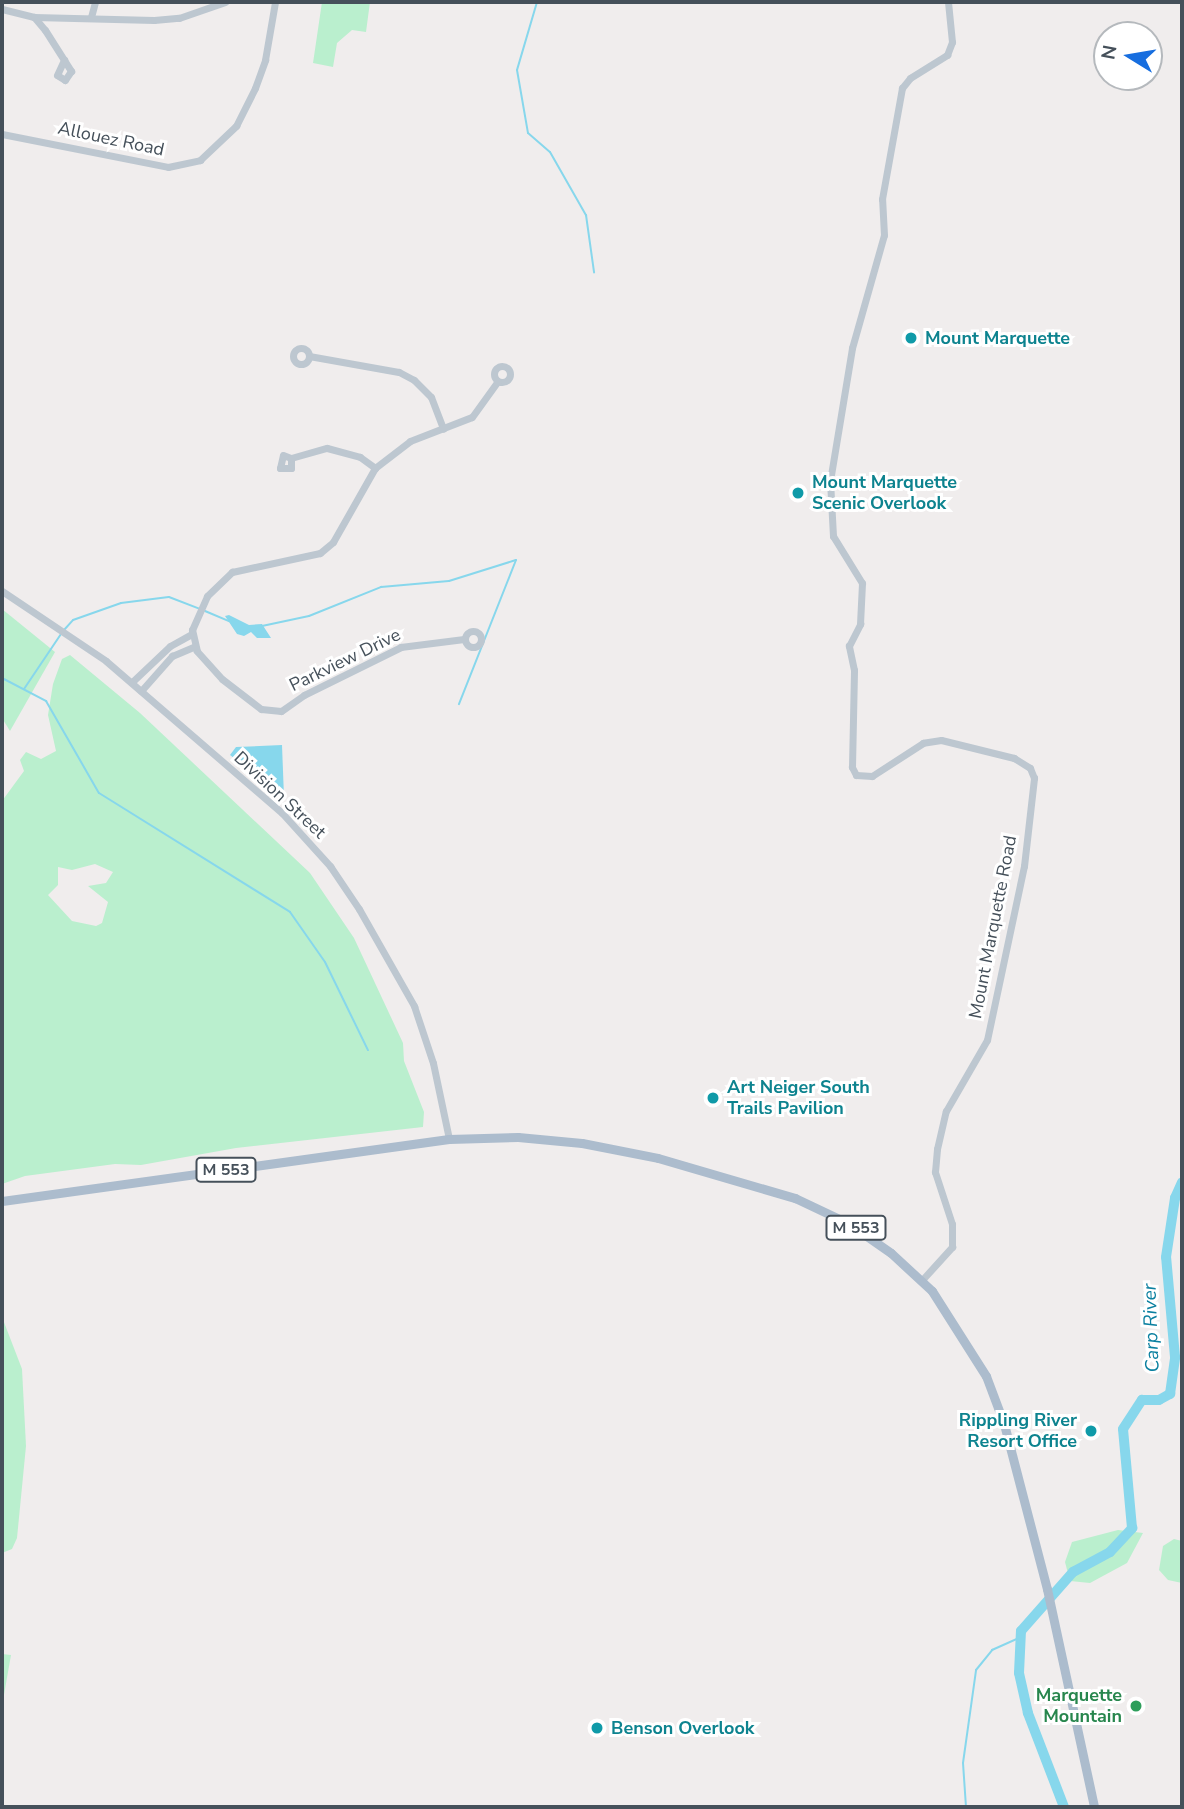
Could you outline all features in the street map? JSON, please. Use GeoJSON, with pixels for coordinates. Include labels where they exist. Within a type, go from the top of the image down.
{"type":"FeatureCollection","features":[{"type":"Feature","properties":{"kind":"main road","name":"M 553"},"geometry":{"type":"LineString","coordinates":[[2,1201],[449,1139],[507,1137],[582,1143],[658,1158],[765,1188],[848,1223],[922,1280],[965,1336],[994,1394],[1052,1609],[1094,1807]]}},
{"type":"Feature","properties":{"kind":"street"},"geometry":{"type":"LineString","coordinates":[[91,18],[95,2]]}},
{"type":"Feature","properties":{"kind":"street"},"geometry":{"type":"LineString","coordinates":[[2,9],[34,17],[179,18],[225,2]]}},
{"type":"Feature","properties":{"kind":"street","name":"Allouez Road"},"geometry":{"type":"LineString","coordinates":[[2,134],[168,167],[200,160],[236,126],[250,97],[265,60],[275,2]]}},
{"type":"Feature","properties":{"kind":"street","name":"Mount Marquette Road"},"geometry":{"type":"LineString","coordinates":[[922,1280],[951,1247],[954,1233],[939,1192],[936,1160],[946,1111],[987,1040],[1024,866],[1034,778],[1030,768],[1014,758],[941,740],[923,743],[872,776],[856,775],[852,767],[854,670],[849,646],[860,624],[862,583],[833,536],[830,481],[852,348],[884,234],[881,210],[899,101],[910,78],[947,55],[952,42],[948,2]]}},
{"type":"Feature","properties":{"kind":"street"},"geometry":{"type":"LineString","coordinates":[[34,17],[64,60]]}},
{"type":"Feature","properties":{"kind":"street"},"geometry":{"type":"LineString","coordinates":[[309,356],[359,363],[414,380],[431,397],[443,429]]}},
{"type":"Feature","properties":{"kind":"street"},"geometry":{"type":"LineString","coordinates":[[132,682],[170,646],[192,635],[207,596],[232,572],[305,558],[333,542],[375,468],[410,441],[472,417],[498,381]]}},
{"type":"Feature","properties":{"kind":"street"},"geometry":{"type":"LineString","coordinates":[[291,458],[327,449],[360,457],[375,468]]}},
{"type":"Feature","properties":{"kind":"street","name":"Division Street"},"geometry":{"type":"LineString","coordinates":[[2,591],[97,654],[132,682],[282,813],[344,886],[414,1006],[433,1063],[449,1139]]}},
{"type":"Feature","properties":{"kind":"street","name":"Parkview Drive"},"geometry":{"type":"LineString","coordinates":[[192,635],[195,646],[222,679],[261,709],[281,711],[304,695],[401,647],[464,639]]}},
{"type":"Feature","properties":{"kind":"street"},"geometry":{"type":"LineString","coordinates":[[141,691],[172,656],[195,646]]}},
{"type":"Feature","properties":{"kind":"green space"},"geometry":{"type":"Polygon","coordinates":[[[322,2],[370,2],[366,32],[352,30],[337,43],[333,67],[313,63],[322,2]]]}},
{"type":"Feature","properties":{"kind":"green space"},"geometry":{"type":"Polygon","coordinates":[[[2,609],[55,652],[10,731],[2,718],[2,609]]]}},
{"type":"Feature","properties":{"kind":"green space"},"geometry":{"type":"Polygon","coordinates":[[[70,655],[140,713],[310,873],[354,938],[403,1043],[404,1061],[424,1112],[423,1127],[236,1148],[141,1165],[115,1164],[25,1176],[2,1184],[2,801],[24,771],[20,760],[26,752],[41,759],[56,751],[48,715],[53,684],[62,659],[70,655]],[[95,864],[72,870],[58,867],[58,885],[48,895],[72,921],[96,926],[102,923],[108,902],[88,886],[106,883],[113,872],[95,864]]]}},
{"type":"Feature","properties":{"kind":"green space"},"geometry":{"type":"Polygon","coordinates":[[[2,1317],[22,1369],[26,1446],[17,1538],[12,1549],[2,1553],[2,1317]]]}},
{"type":"Feature","properties":{"kind":"green space"},"geometry":{"type":"Polygon","coordinates":[[[1118,1530],[1143,1533],[1127,1563],[1090,1583],[1070,1581],[1065,1562],[1072,1542],[1118,1530]]]}},
{"type":"Feature","properties":{"kind":"green space"},"geometry":{"type":"Polygon","coordinates":[[[1174,1539],[1182,1541],[1182,1583],[1168,1580],[1159,1570],[1163,1546],[1174,1539]]]}},
{"type":"Feature","properties":{"kind":"green space"},"geometry":{"type":"Polygon","coordinates":[[[2,1654],[11,1655],[2,1706],[2,1654]]]}},
{"type":"Feature","properties":{"kind":"water"},"geometry":{"type":"Polygon","coordinates":[[[229,615],[249,625],[262,624],[271,638],[257,638],[251,632],[244,636],[237,634],[225,616],[229,615]]]}},
{"type":"Feature","properties":{"kind":"water"},"geometry":{"type":"Polygon","coordinates":[[[282,745],[284,797],[230,755],[236,747],[282,745]]]}},
{"type":"Feature","properties":{"kind":"waterway"},"geometry":{"type":"LineString","coordinates":[[537,2],[517,70],[528,133],[550,152],[586,215],[594,272]]}},
{"type":"Feature","properties":{"kind":"waterway"},"geometry":{"type":"LineString","coordinates":[[262,626],[309,616],[381,587],[449,581],[516,560],[459,704]]}},
{"type":"Feature","properties":{"kind":"waterway"},"geometry":{"type":"LineString","coordinates":[[64,630],[73,620],[121,603],[169,597],[200,609]]}},
{"type":"Feature","properties":{"kind":"waterway"},"geometry":{"type":"LineString","coordinates":[[205,611],[229,621]]}},
{"type":"Feature","properties":{"kind":"waterway"},"geometry":{"type":"LineString","coordinates":[[24,689],[61,634]]}},
{"type":"Feature","properties":{"kind":"waterway"},"geometry":{"type":"LineString","coordinates":[[2,678],[46,701],[99,793],[290,912],[325,962],[368,1050]]}},
{"type":"Feature","properties":{"kind":"waterway","name":"Carp River"},"geometry":{"type":"LineString","coordinates":[[1064,1807],[1028,1713],[1019,1673],[1021,1631],[1073,1572],[1110,1552],[1132,1528],[1123,1429],[1142,1400],[1159,1400],[1170,1394],[1175,1357],[1166,1257],[1175,1198],[1182,1182]]}},
{"type":"Feature","properties":{"kind":"waterway"},"geometry":{"type":"LineString","coordinates":[[966,1807],[963,1763],[976,1670],[992,1650],[1021,1637]]}},
{"type":"Feature","properties":{"kind":"place","name":"Mount Marquette"},"geometry":{"type":"Point","coordinates":[911,338]}},
{"type":"Feature","properties":{"kind":"place","name":"Mount Marquette Scenic Overlook"},"geometry":{"type":"Point","coordinates":[798,493]}},
{"type":"Feature","properties":{"kind":"place","name":"Art Neiger South Trails Pavilion"},"geometry":{"type":"Point","coordinates":[713,1098]}},
{"type":"Feature","properties":{"kind":"place","name":"Rippling River Resort Office"},"geometry":{"type":"Point","coordinates":[1091,1431]}},
{"type":"Feature","properties":{"kind":"place","name":"Marquette Mountain"},"geometry":{"type":"Point","coordinates":[1136,1706]}},
{"type":"Feature","properties":{"kind":"place","name":"Benson Overlook"},"geometry":{"type":"Point","coordinates":[597,1728]}}]}
